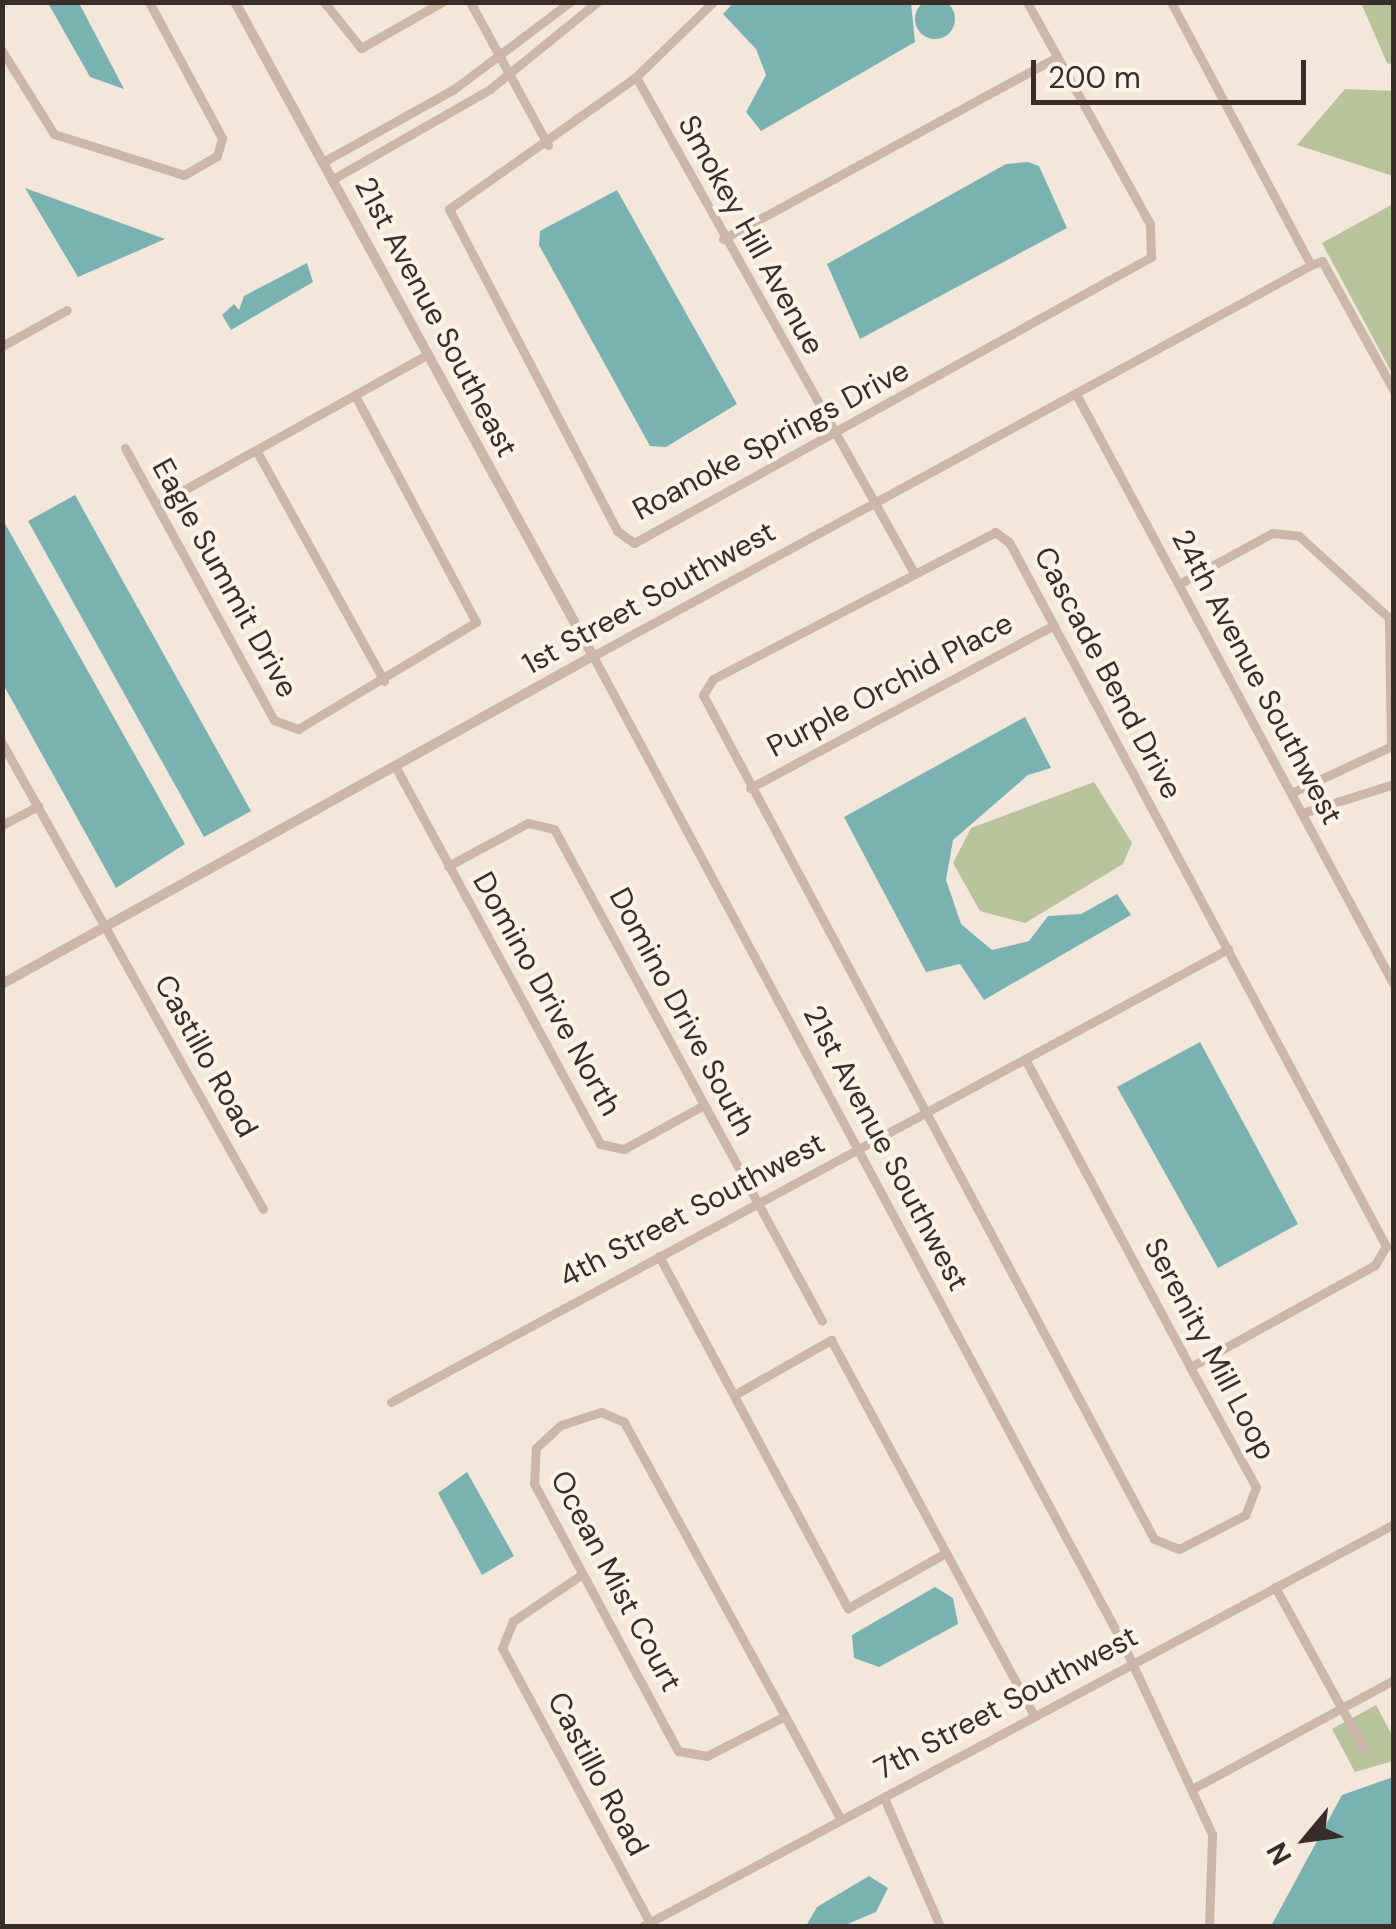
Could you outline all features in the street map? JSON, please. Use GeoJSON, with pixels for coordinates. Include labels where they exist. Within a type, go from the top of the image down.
{"type":"FeatureCollection","features":[{"type":"Feature","properties":{"kind":"street"},"geometry":{"type":"LineString","coordinates":[[2,51],[54,134],[184,175],[217,156],[222,138],[148,2]]}},
{"type":"Feature","properties":{"kind":"street","name":"21st Avenue Southeast"},"geometry":{"type":"LineString","coordinates":[[235,2],[593,656]]}},
{"type":"Feature","properties":{"kind":"street"},"geometry":{"type":"LineString","coordinates":[[324,2],[361,48],[442,2]]}},
{"type":"Feature","properties":{"kind":"street"},"geometry":{"type":"LineString","coordinates":[[470,2],[548,145]]}},
{"type":"Feature","properties":{"kind":"street"},"geometry":{"type":"LineString","coordinates":[[324,162],[502,58],[570,2]]}},
{"type":"Feature","properties":{"kind":"street"},"geometry":{"type":"LineString","coordinates":[[333,179],[510,74],[597,2]]}},
{"type":"Feature","properties":{"kind":"street","name":"Roanoke Springs Drive"},"geometry":{"type":"LineString","coordinates":[[713,2],[636,77],[548,145],[455,200],[450,222],[625,540],[647,540],[1156,249],[1027,2]]}},
{"type":"Feature","properties":{"kind":"street"},"geometry":{"type":"LineString","coordinates":[[1171,2],[1311,265]]}},
{"type":"Feature","properties":{"kind":"street"},"geometry":{"type":"LineString","coordinates":[[723,239],[1057,57]]}},
{"type":"Feature","properties":{"kind":"street","name":"Smokey Hill Avenue"},"geometry":{"type":"LineString","coordinates":[[636,77],[872,505],[913,571]]}},
{"type":"Feature","properties":{"kind":"street","name":"1st Street Southwest"},"geometry":{"type":"LineString","coordinates":[[2,984],[1311,265],[1322,261],[1394,391]]}},
{"type":"Feature","properties":{"kind":"street"},"geometry":{"type":"LineString","coordinates":[[2,346],[67,310]]}},
{"type":"Feature","properties":{"kind":"street"},"geometry":{"type":"LineString","coordinates":[[156,505],[428,354]]}},
{"type":"Feature","properties":{"kind":"street","name":"Eagle Summit Drive"},"geometry":{"type":"LineString","coordinates":[[125,448],[274,720],[298,729],[384,681],[476,622],[355,394]]}},
{"type":"Feature","properties":{"kind":"street","name":"24th Avenue Southwest"},"geometry":{"type":"LineString","coordinates":[[1076,394],[1394,984]]}},
{"type":"Feature","properties":{"kind":"street"},"geometry":{"type":"LineString","coordinates":[[256,450],[384,681]]}},
{"type":"Feature","properties":{"kind":"street","name":"Cascade Bend Drive"},"geometry":{"type":"LineString","coordinates":[[925,1113],[706,706],[706,686],[982,534],[1003,535],[1386,1246],[1376,1266],[1190,1367]]}},
{"type":"Feature","properties":{"kind":"street"},"geometry":{"type":"LineString","coordinates":[[1179,584],[1272,534],[1299,536],[1389,618],[1392,745],[1291,794]]}},
{"type":"Feature","properties":{"kind":"street","name":"Purple Orchid Place"},"geometry":{"type":"LineString","coordinates":[[750,788],[1054,625]]}},
{"type":"Feature","properties":{"kind":"street","name":"21st Avenue Southwest"},"geometry":{"type":"LineString","coordinates":[[593,656],[858,1148],[1192,1788],[1217,1858],[1209,1926]]}},
{"type":"Feature","properties":{"kind":"street","name":"Castillo Road"},"geometry":{"type":"LineString","coordinates":[[2,743],[263,1209]]}},
{"type":"Feature","properties":{"kind":"street","name":"Domino Drive North"},"geometry":{"type":"LineString","coordinates":[[395,766],[600,1144],[624,1149],[704,1106]]}},
{"type":"Feature","properties":{"kind":"street"},"geometry":{"type":"LineString","coordinates":[[1302,813],[1394,784]]}},
{"type":"Feature","properties":{"kind":"street"},"geometry":{"type":"LineString","coordinates":[[2,826],[38,806]]}},
{"type":"Feature","properties":{"kind":"street","name":"Domino Drive South"},"geometry":{"type":"LineString","coordinates":[[448,866],[528,823],[554,829],[822,1321]]}},
{"type":"Feature","properties":{"kind":"street","name":"4th Street Southwest"},"geometry":{"type":"LineString","coordinates":[[391,1402],[1228,949]]}},
{"type":"Feature","properties":{"kind":"street","name":"Serenity Mill Loop"},"geometry":{"type":"LineString","coordinates":[[925,1113],[1168,1550],[1256,1502],[1190,1367],[1024,1059]]}},
{"type":"Feature","properties":{"kind":"street"},"geometry":{"type":"LineString","coordinates":[[659,1256],[848,1608],[944,1554]]}},
{"type":"Feature","properties":{"kind":"street"},"geometry":{"type":"LineString","coordinates":[[734,1395],[831,1340],[1034,1716]]}},
{"type":"Feature","properties":{"kind":"street","name":"Ocean Mist Court"},"geometry":{"type":"LineString","coordinates":[[785,1716],[707,1756],[678,1751],[581,1575],[529,1465],[560,1424],[600,1412],[624,1422],[785,1716],[841,1820]]}},
{"type":"Feature","properties":{"kind":"street","name":"7th Street Southwest"},"geometry":{"type":"LineString","coordinates":[[646,1925],[1394,1524]]}},
{"type":"Feature","properties":{"kind":"street","name":"Castillo Road"},"geometry":{"type":"LineString","coordinates":[[581,1575],[513,1620],[502,1648],[646,1925]]}},
{"type":"Feature","properties":{"kind":"street"},"geometry":{"type":"LineString","coordinates":[[1275,1587],[1366,1752]]}},
{"type":"Feature","properties":{"kind":"street"},"geometry":{"type":"LineString","coordinates":[[1192,1788],[1394,1680]]}},
{"type":"Feature","properties":{"kind":"street"},"geometry":{"type":"LineString","coordinates":[[884,1798],[940,1926]]}},
{"type":"Feature","properties":{"kind":"green space"},"geometry":{"type":"Polygon","coordinates":[[[1361,3],[1393,3],[1393,65],[1387,63],[1361,3]]]}},
{"type":"Feature","properties":{"kind":"green space"},"geometry":{"type":"Polygon","coordinates":[[[1345,89],[1393,91],[1393,176],[1297,145],[1345,89]]]}},
{"type":"Feature","properties":{"kind":"green space"},"geometry":{"type":"Polygon","coordinates":[[[1393,204],[1393,375],[1322,243],[1393,204]]]}},
{"type":"Feature","properties":{"kind":"green space"},"geometry":{"type":"Polygon","coordinates":[[[1094,782],[1132,843],[1123,864],[1025,923],[980,911],[953,863],[971,828],[1094,782]]]}},
{"type":"Feature","properties":{"kind":"green space"},"geometry":{"type":"Polygon","coordinates":[[[1376,1705],[1393,1737],[1393,1761],[1355,1772],[1332,1729],[1376,1705]]]}},
{"type":"Feature","properties":{"kind":"water"},"geometry":{"type":"Polygon","coordinates":[[[935,-1],[949,5],[955,19],[949,33],[935,39],[921,33],[915,19],[921,5],[935,-1]]]}},
{"type":"Feature","properties":{"kind":"water"},"geometry":{"type":"Polygon","coordinates":[[[48,3],[79,3],[124,89],[90,77],[48,3]]]}},
{"type":"Feature","properties":{"kind":"water"},"geometry":{"type":"Polygon","coordinates":[[[733,3],[911,3],[915,42],[761,131],[746,112],[766,75],[756,49],[723,14],[733,3]]]}},
{"type":"Feature","properties":{"kind":"water"},"geometry":{"type":"Polygon","coordinates":[[[1028,162],[1039,166],[1067,228],[860,339],[827,264],[1006,164],[1028,162]]]}},
{"type":"Feature","properties":{"kind":"water"},"geometry":{"type":"Polygon","coordinates":[[[25,188],[165,239],[78,277],[25,188]]]}},
{"type":"Feature","properties":{"kind":"water"},"geometry":{"type":"Polygon","coordinates":[[[617,190],[737,404],[666,447],[650,446],[539,245],[540,231],[617,190]]]}},
{"type":"Feature","properties":{"kind":"water"},"geometry":{"type":"Polygon","coordinates":[[[307,263],[313,282],[231,330],[222,315],[234,304],[239,310],[244,296],[307,263]]]}},
{"type":"Feature","properties":{"kind":"water"},"geometry":{"type":"Polygon","coordinates":[[[75,495],[251,811],[204,837],[28,521],[75,495]]]}},
{"type":"Feature","properties":{"kind":"water"},"geometry":{"type":"Polygon","coordinates":[[[3,520],[185,844],[116,888],[3,684],[3,520]]]}},
{"type":"Feature","properties":{"kind":"water"},"geometry":{"type":"Polygon","coordinates":[[[1025,717],[1051,768],[1028,775],[953,840],[946,880],[961,924],[992,950],[1029,941],[1048,916],[1081,914],[1117,894],[1131,915],[984,1000],[960,964],[926,972],[844,817],[1025,717]]]}},
{"type":"Feature","properties":{"kind":"water"},"geometry":{"type":"Polygon","coordinates":[[[1200,1042],[1298,1224],[1218,1268],[1117,1087],[1200,1042]]]}},
{"type":"Feature","properties":{"kind":"water"},"geometry":{"type":"Polygon","coordinates":[[[467,1472],[514,1556],[482,1575],[438,1493],[467,1472]]]}},
{"type":"Feature","properties":{"kind":"water"},"geometry":{"type":"Polygon","coordinates":[[[935,1587],[953,1598],[958,1624],[879,1667],[854,1658],[852,1635],[935,1587]]]}},
{"type":"Feature","properties":{"kind":"water"},"geometry":{"type":"Polygon","coordinates":[[[1393,1777],[1393,1926],[1271,1926],[1342,1795],[1393,1777]]]}},
{"type":"Feature","properties":{"kind":"water"},"geometry":{"type":"Polygon","coordinates":[[[869,1876],[888,1888],[876,1912],[843,1926],[806,1926],[817,1907],[869,1876]]]}}]}
